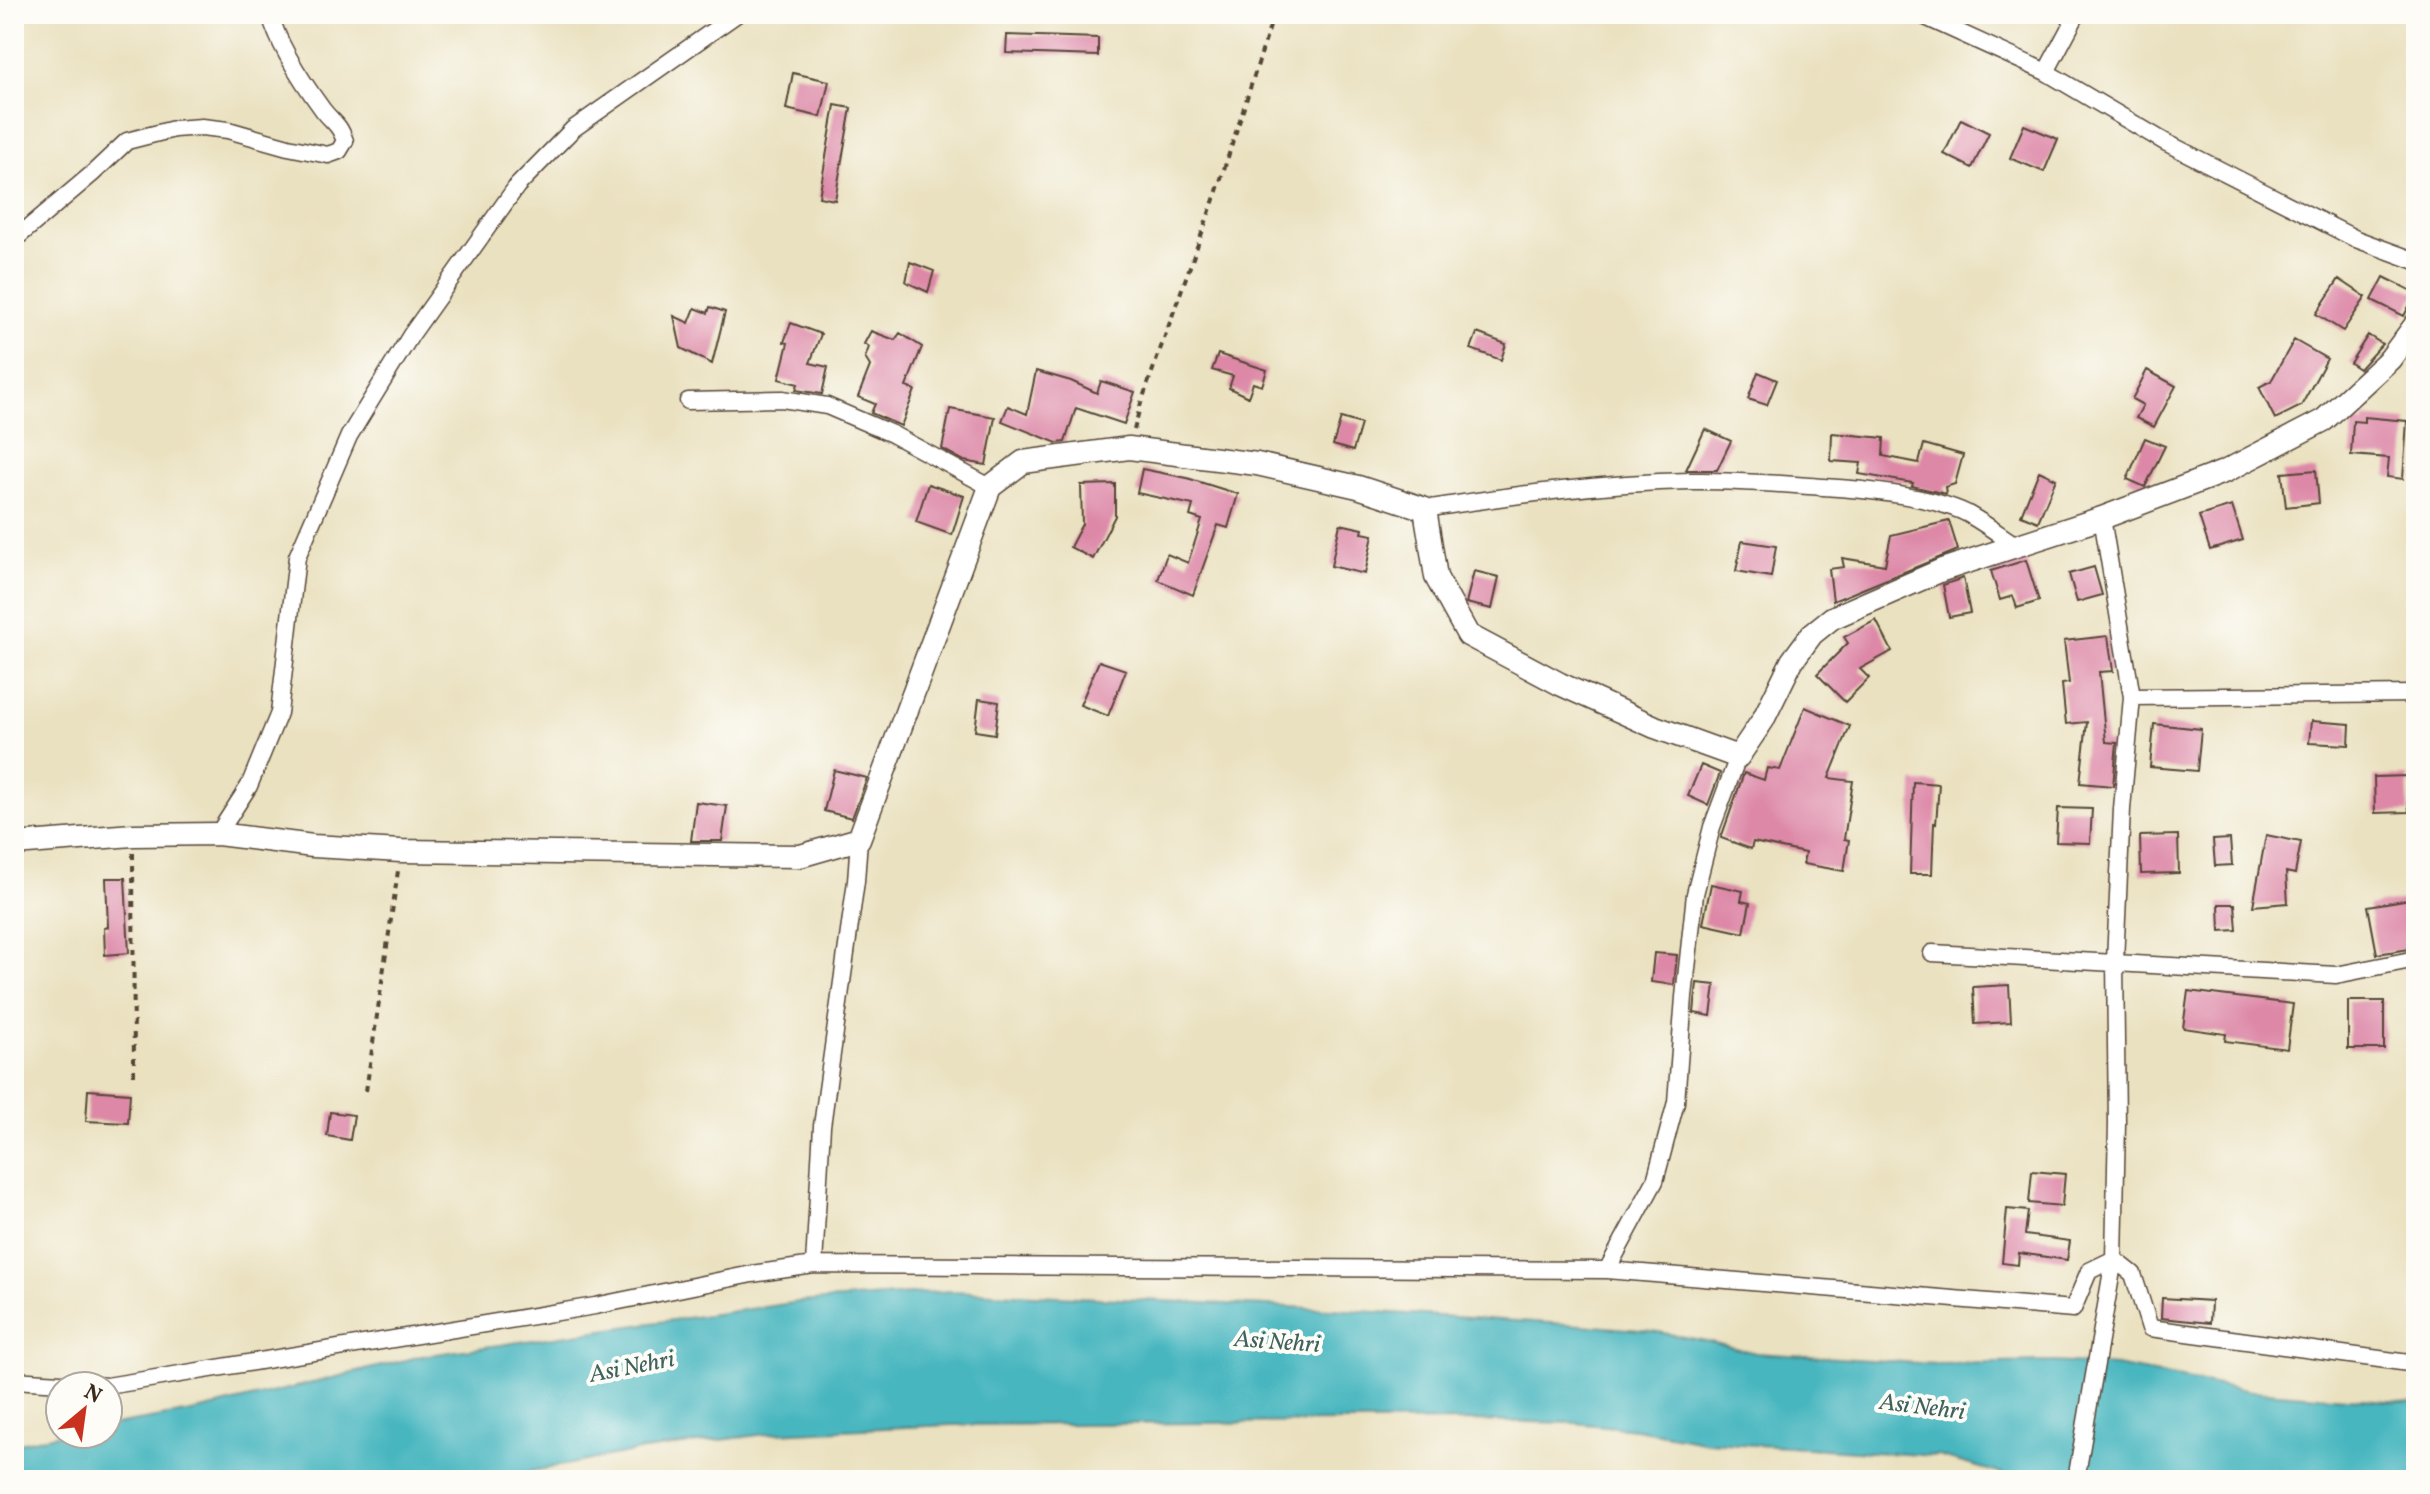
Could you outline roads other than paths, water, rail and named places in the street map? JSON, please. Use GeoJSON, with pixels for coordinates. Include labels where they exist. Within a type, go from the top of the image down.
{"type":"FeatureCollection","features":[{"type":"Feature","properties":{"kind":"street"},"geometry":{"type":"LineString","coordinates":[[14,240],[127,141],[174,129],[202,127],[228,130],[328,155],[339,151],[345,141],[339,125],[325,113],[297,70],[273,26],[270,14]]}},
{"type":"Feature","properties":{"kind":"street"},"geometry":{"type":"LineString","coordinates":[[218,834],[249,786],[279,713],[297,557],[349,436],[411,335],[517,186],[573,129],[737,14]]}},
{"type":"Feature","properties":{"kind":"street"},"geometry":{"type":"LineString","coordinates":[[1919,14],[2046,72],[2165,142],[2356,239],[2416,261]]}},
{"type":"Feature","properties":{"kind":"street"},"geometry":{"type":"LineString","coordinates":[[2046,72],[2077,14]]}},
{"type":"Feature","properties":{"kind":"street"},"geometry":{"type":"LineString","coordinates":[[1607,1270],[1655,1181],[1676,1102],[1695,894],[1712,827],[1738,757],[1763,720],[1792,661],[1812,634],[1832,618],[1942,570],[2102,518],[2226,471],[2324,420],[2390,359],[2416,324]]}},
{"type":"Feature","properties":{"kind":"street"},"geometry":{"type":"LineString","coordinates":[[688,401],[782,399],[827,406],[892,434],[990,487]]}},
{"type":"Feature","properties":{"kind":"street"},"geometry":{"type":"LineString","coordinates":[[814,1265],[822,1126],[859,839],[990,487],[1023,462],[1129,448],[1257,464],[1358,487],[1425,509],[1597,486],[1692,481],[1855,489],[1920,499],[1965,512],[2017,546]]}},
{"type":"Feature","properties":{"kind":"street"},"geometry":{"type":"LineString","coordinates":[[1425,509],[1436,577],[1468,635],[1560,684],[1655,727],[1738,757]]}},
{"type":"Feature","properties":{"kind":"street"},"geometry":{"type":"LineString","coordinates":[[2076,1480],[2114,1259],[2117,1123],[2115,961],[2122,809],[2132,697],[2102,518]]}},
{"type":"Feature","properties":{"kind":"street"},"geometry":{"type":"LineString","coordinates":[[2132,697],[2416,694]]}},
{"type":"Feature","properties":{"kind":"street"},"geometry":{"type":"LineString","coordinates":[[14,844],[133,835],[218,834],[313,846],[401,851],[800,856],[859,839]]}},
{"type":"Feature","properties":{"kind":"street"},"geometry":{"type":"LineString","coordinates":[[1932,953],[2336,975],[2416,959]]}},
{"type":"Feature","properties":{"kind":"street"},"geometry":{"type":"LineString","coordinates":[[14,1380],[107,1386],[595,1306],[752,1274],[814,1265],[1607,1270],[2073,1309],[2089,1271],[2114,1259]]}},
{"type":"Feature","properties":{"kind":"street"},"geometry":{"type":"LineString","coordinates":[[2114,1259],[2133,1274],[2150,1328],[2416,1364]]}},
{"type":"Feature","properties":{"kind":"water","name":"Asi Nehri"},"geometry":{"type":"Polygon","coordinates":[[[952,1291],[1330,1309],[1653,1331],[1756,1353],[1936,1364],[2054,1362],[2116,1366],[2251,1391],[2416,1403],[2416,1480],[2024,1480],[1938,1456],[1708,1442],[1636,1429],[1575,1423],[1472,1421],[951,1425],[774,1433],[644,1450],[485,1480],[14,1480],[14,1444],[44,1437],[44,1450],[124,1450],[124,1423],[197,1411],[422,1356],[799,1302],[952,1291]]]}}]}
